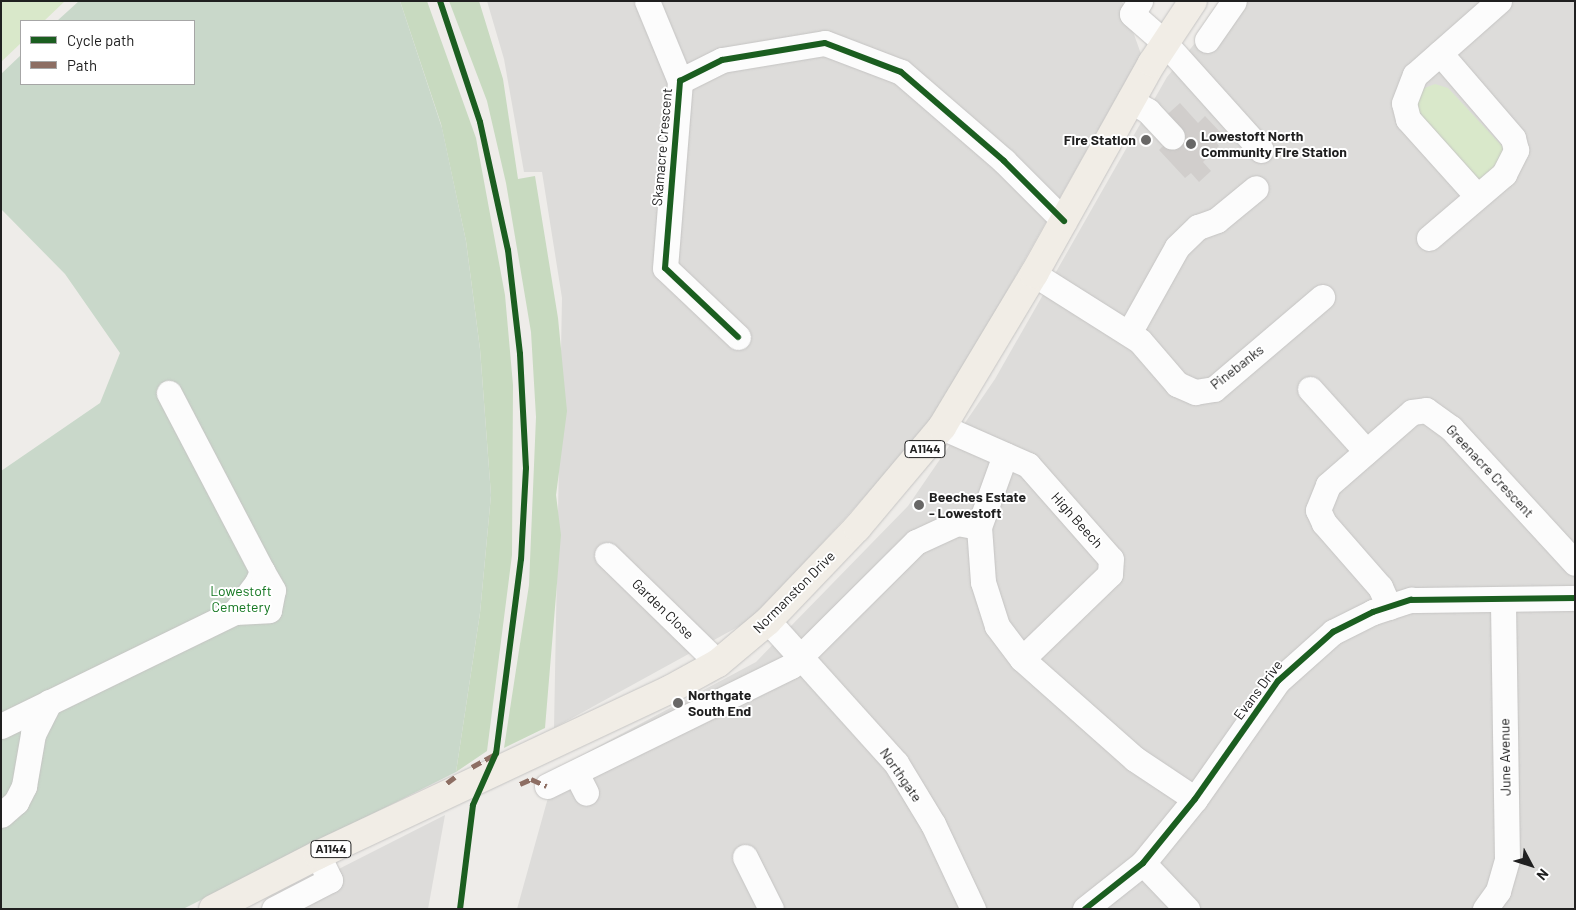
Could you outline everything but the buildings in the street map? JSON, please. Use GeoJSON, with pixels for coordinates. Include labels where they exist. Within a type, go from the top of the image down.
{"type":"FeatureCollection","features":[{"type":"Feature","properties":{"kind":"main road","name":"Normanston Drive"},"geometry":{"type":"LineString","coordinates":[[213,909],[318,855],[450,792],[518,763],[718,663],[768,621],[857,528],[942,427],[1034,274],[1164,42],[1193,1]]}},
{"type":"Feature","properties":{"kind":"street"},"geometry":{"type":"LineString","coordinates":[[647,1],[680,81]]}},
{"type":"Feature","properties":{"kind":"street"},"geometry":{"type":"LineString","coordinates":[[1140,1],[1132,14],[1164,42],[1261,150]]}},
{"type":"Feature","properties":{"kind":"street"},"geometry":{"type":"LineString","coordinates":[[1208,40],[1234,1]]}},
{"type":"Feature","properties":{"kind":"street"},"geometry":{"type":"LineString","coordinates":[[1477,196],[1408,119],[1404,103],[1415,75],[1499,1]]}},
{"type":"Feature","properties":{"kind":"street","name":"Skamacre Crescent"},"geometry":{"type":"LineString","coordinates":[[738,337],[665,268],[680,81],[722,60],[825,43],[901,72],[1004,161],[1064,221]]}},
{"type":"Feature","properties":{"kind":"street"},"geometry":{"type":"LineString","coordinates":[[1429,238],[1512,162],[1514,144],[1440,53]]}},
{"type":"Feature","properties":{"kind":"street"},"geometry":{"type":"LineString","coordinates":[[1131,101],[1148,110],[1172,137]]}},
{"type":"Feature","properties":{"kind":"street"},"geometry":{"type":"LineString","coordinates":[[1129,333],[1177,247],[1198,226],[1217,220],[1256,188]]}},
{"type":"Feature","properties":{"kind":"street","name":"Pinebanks"},"geometry":{"type":"LineString","coordinates":[[1034,274],[1129,333],[1176,384],[1204,392],[1214,389],[1322,297]]}},
{"type":"Feature","properties":{"kind":"street"},"geometry":{"type":"LineString","coordinates":[[1310,389],[1366,451]]}},
{"type":"Feature","properties":{"kind":"street"},"geometry":{"type":"LineString","coordinates":[[1,726],[235,612],[262,571],[169,393]]}},
{"type":"Feature","properties":{"kind":"street","name":"Greenacre Crescent"},"geometry":{"type":"LineString","coordinates":[[1389,607],[1380,587],[1324,524],[1318,510],[1328,485],[1412,412],[1426,410],[1438,417],[1575,563]]}},
{"type":"Feature","properties":{"kind":"street","name":"High Beech"},"geometry":{"type":"LineString","coordinates":[[942,427],[1028,465],[1111,559],[1110,574],[1022,660]]}},
{"type":"Feature","properties":{"kind":"street"},"geometry":{"type":"LineString","coordinates":[[1005,455],[979,527],[983,582],[997,626],[1022,660],[1135,759],[1195,799]]}},
{"type":"Feature","properties":{"kind":"street"},"geometry":{"type":"LineString","coordinates":[[547,786],[581,783],[802,658],[916,542],[957,523],[979,527]]}},
{"type":"Feature","properties":{"kind":"street","name":"Garden Close"},"geometry":{"type":"LineString","coordinates":[[607,555],[718,663]]}},
{"type":"Feature","properties":{"kind":"street","name":"Evans Drive"},"geometry":{"type":"LineString","coordinates":[[1085,909],[1143,863],[1195,799],[1294,663],[1333,632],[1389,607],[1411,600],[1575,598]]}},
{"type":"Feature","properties":{"kind":"street","name":"June Avenue"},"geometry":{"type":"LineString","coordinates":[[1485,909],[1498,891],[1506,859],[1503,600]]}},
{"type":"Feature","properties":{"kind":"street","name":"Northgate"},"geometry":{"type":"LineString","coordinates":[[768,621],[896,763],[933,824],[973,909]]}},
{"type":"Feature","properties":{"kind":"street"},"geometry":{"type":"LineString","coordinates":[[1,815],[16,802],[24,786],[33,734],[49,702]]}},
{"type":"Feature","properties":{"kind":"street"},"geometry":{"type":"LineString","coordinates":[[274,909],[330,880],[318,855]]}},
{"type":"Feature","properties":{"kind":"street"},"geometry":{"type":"LineString","coordinates":[[745,858],[770,909]]}},
{"type":"Feature","properties":{"kind":"street"},"geometry":{"type":"LineString","coordinates":[[1143,863],[1187,909]]}},
{"type":"Feature","properties":{"kind":"shaded area"},"geometry":{"type":"Polygon","coordinates":[[[487,1],[1122,1],[1141,54],[933,422],[754,618],[554,728],[562,298],[542,172],[524,172],[504,59],[487,1]]]}},
{"type":"Feature","properties":{"kind":"shaded area"},"geometry":{"type":"Polygon","coordinates":[[[1230,1],[1575,1],[1575,909],[517,909],[556,769],[756,662],[908,506],[995,379],[1167,77],[1230,1]]]}},
{"type":"Feature","properties":{"kind":"shaded area"},"geometry":{"type":"Polygon","coordinates":[[[445,815],[428,909],[260,909],[445,815]]]}},
{"type":"Feature","properties":{"kind":"green space"},"geometry":{"type":"Polygon","coordinates":[[[1,1],[65,1],[45,20],[20,20],[20,44],[1,62],[1,1]]]}},
{"type":"Feature","properties":{"kind":"green space","name":"Lowestoft Cemetery"},"geometry":{"type":"Polygon","coordinates":[[[79,1],[400,1],[442,128],[466,241],[480,349],[491,495],[480,613],[456,772],[183,909],[1,909],[1,471],[100,403],[120,353],[65,274],[1,209],[1,74],[20,56],[20,85],[195,85],[195,20],[58,20],[79,1]]]}},
{"type":"Feature","properties":{"kind":"green space"},"geometry":{"type":"Polygon","coordinates":[[[400,1],[427,1],[476,138],[505,295],[513,385],[512,555],[487,751],[456,772],[480,613],[491,495],[480,349],[466,241],[441,124],[400,1]]]}},
{"type":"Feature","properties":{"kind":"green space"},"geometry":{"type":"Polygon","coordinates":[[[449,1],[479,1],[503,79],[518,179],[535,176],[558,318],[567,411],[556,495],[561,535],[545,728],[504,748],[529,585],[536,417],[531,332],[506,183],[487,101],[449,1]]]}},
{"type":"Feature","properties":{"kind":"green space"},"geometry":{"type":"Polygon","coordinates":[[[1435,84],[1448,88],[1505,149],[1506,156],[1478,181],[1415,117],[1413,103],[1422,89],[1435,84]]]}},
{"type":"Feature","properties":{"kind":"marked path"},"geometry":{"type":"LineString","coordinates":[[472,767],[494,755]]}},
{"type":"Feature","properties":{"kind":"marked path"},"geometry":{"type":"LineString","coordinates":[[447,783],[455,777]]}},
{"type":"Feature","properties":{"kind":"marked path"},"geometry":{"type":"LineString","coordinates":[[520,784],[531,779],[547,786]]}},
{"type":"Feature","properties":{"kind":"cycle path"},"geometry":{"type":"LineString","coordinates":[[440,1],[480,122],[508,250],[520,354],[526,468],[521,559],[496,753],[473,805],[460,909]]}},
{"type":"Feature","properties":{"kind":"cycle path"},"geometry":{"type":"LineString","coordinates":[[738,337],[665,268],[680,81],[722,60],[825,43],[901,72],[1004,161],[1064,221]]}},
{"type":"Feature","properties":{"kind":"cycle path"},"geometry":{"type":"LineString","coordinates":[[1085,909],[1143,863],[1195,799],[1278,681],[1333,632],[1373,612],[1411,600],[1575,598]]}},
{"type":"Feature","properties":{"kind":"place","name":"Fire Station"},"geometry":{"type":"Point","coordinates":[1146,140]}},
{"type":"Feature","properties":{"kind":"place","name":"Lowestoft North Community Fire Station"},"geometry":{"type":"Point","coordinates":[1191,144]}},
{"type":"Feature","properties":{"kind":"place","name":"Beeches Estate - Lowestoft"},"geometry":{"type":"Point","coordinates":[919,505]}},
{"type":"Feature","properties":{"kind":"place","name":"Northgate South End"},"geometry":{"type":"Point","coordinates":[678,703]}}]}
